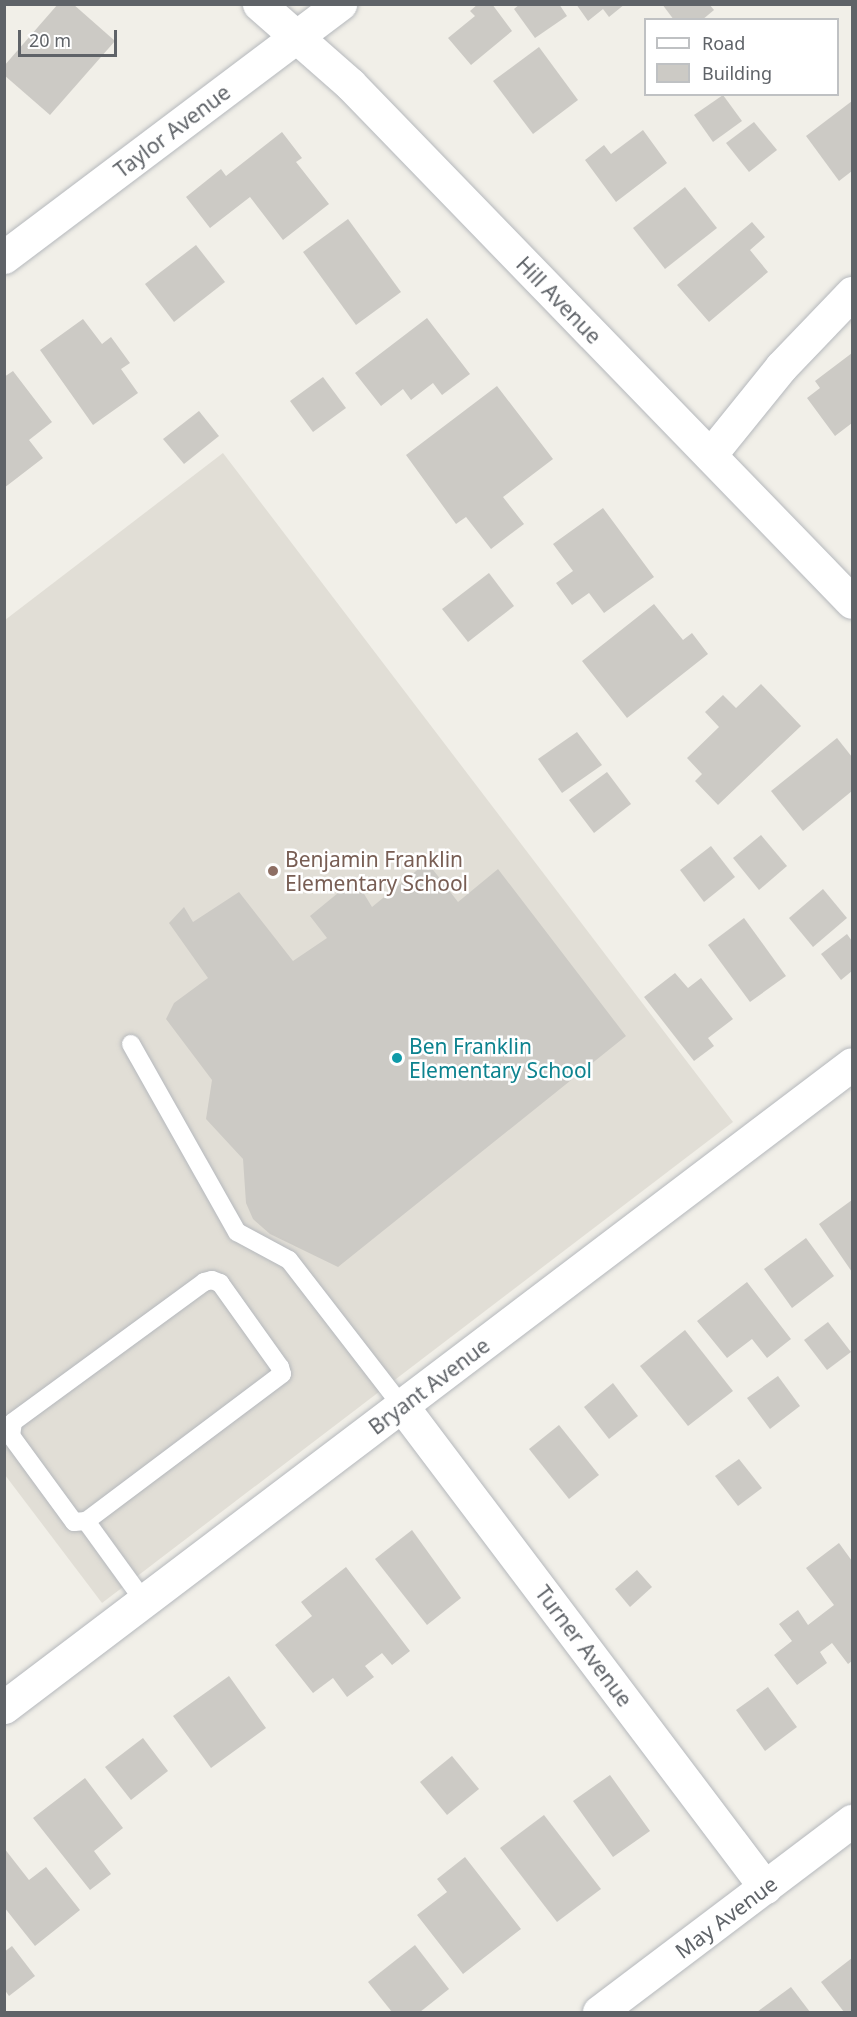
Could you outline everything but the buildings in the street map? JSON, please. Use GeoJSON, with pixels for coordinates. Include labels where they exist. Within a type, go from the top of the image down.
{"type":"FeatureCollection","features":[{"type":"Feature","properties":{"kind":"street","name":"Hill Avenue"},"geometry":{"type":"LineString","coordinates":[[259,4],[350,84],[852,602]]}},
{"type":"Feature","properties":{"kind":"street","name":"Taylor Avenue"},"geometry":{"type":"LineString","coordinates":[[4,257],[340,4]]}},
{"type":"Feature","properties":{"kind":"street"},"geometry":{"type":"LineString","coordinates":[[710,455],[781,367],[852,293]]}},
{"type":"Feature","properties":{"kind":"street","name":"Bryant Avenue"},"geometry":{"type":"LineString","coordinates":[[4,1707],[852,1064]]}},
{"type":"Feature","properties":{"kind":"street","name":"Turner Avenue"},"geometry":{"type":"LineString","coordinates":[[402,1406],[765,1887]]}},
{"type":"Feature","properties":{"kind":"street","name":"May Avenue"},"geometry":{"type":"LineString","coordinates":[[599,2013],[852,1821]]}},
{"type":"Feature","properties":{"kind":"lane"},"geometry":{"type":"LineString","coordinates":[[131,1044],[237,1232],[289,1260],[402,1406]]}},
{"type":"Feature","properties":{"kind":"lane"},"geometry":{"type":"LineString","coordinates":[[204,1282],[220,1283],[280,1366],[282,1374],[86,1521],[74,1522],[67,1513],[11,1436],[13,1422],[204,1282]]}},
{"type":"Feature","properties":{"kind":"lane"},"geometry":{"type":"LineString","coordinates":[[86,1521],[144,1601]]}},
{"type":"Feature","properties":{"kind":"shaded area","name":"Benjamin Franklin Elementary School"},"geometry":{"type":"Polygon","coordinates":[[[223,453],[733,1122],[102,1603],[5,1475],[5,620],[223,453]]]}},
{"type":"Feature","properties":{"kind":"place","name":"Benjamin Franklin Elementary School"},"geometry":{"type":"Point","coordinates":[273,871]}},
{"type":"Feature","properties":{"kind":"place","name":"Ben Franklin Elementary School"},"geometry":{"type":"Point","coordinates":[397,1058]}}]}
